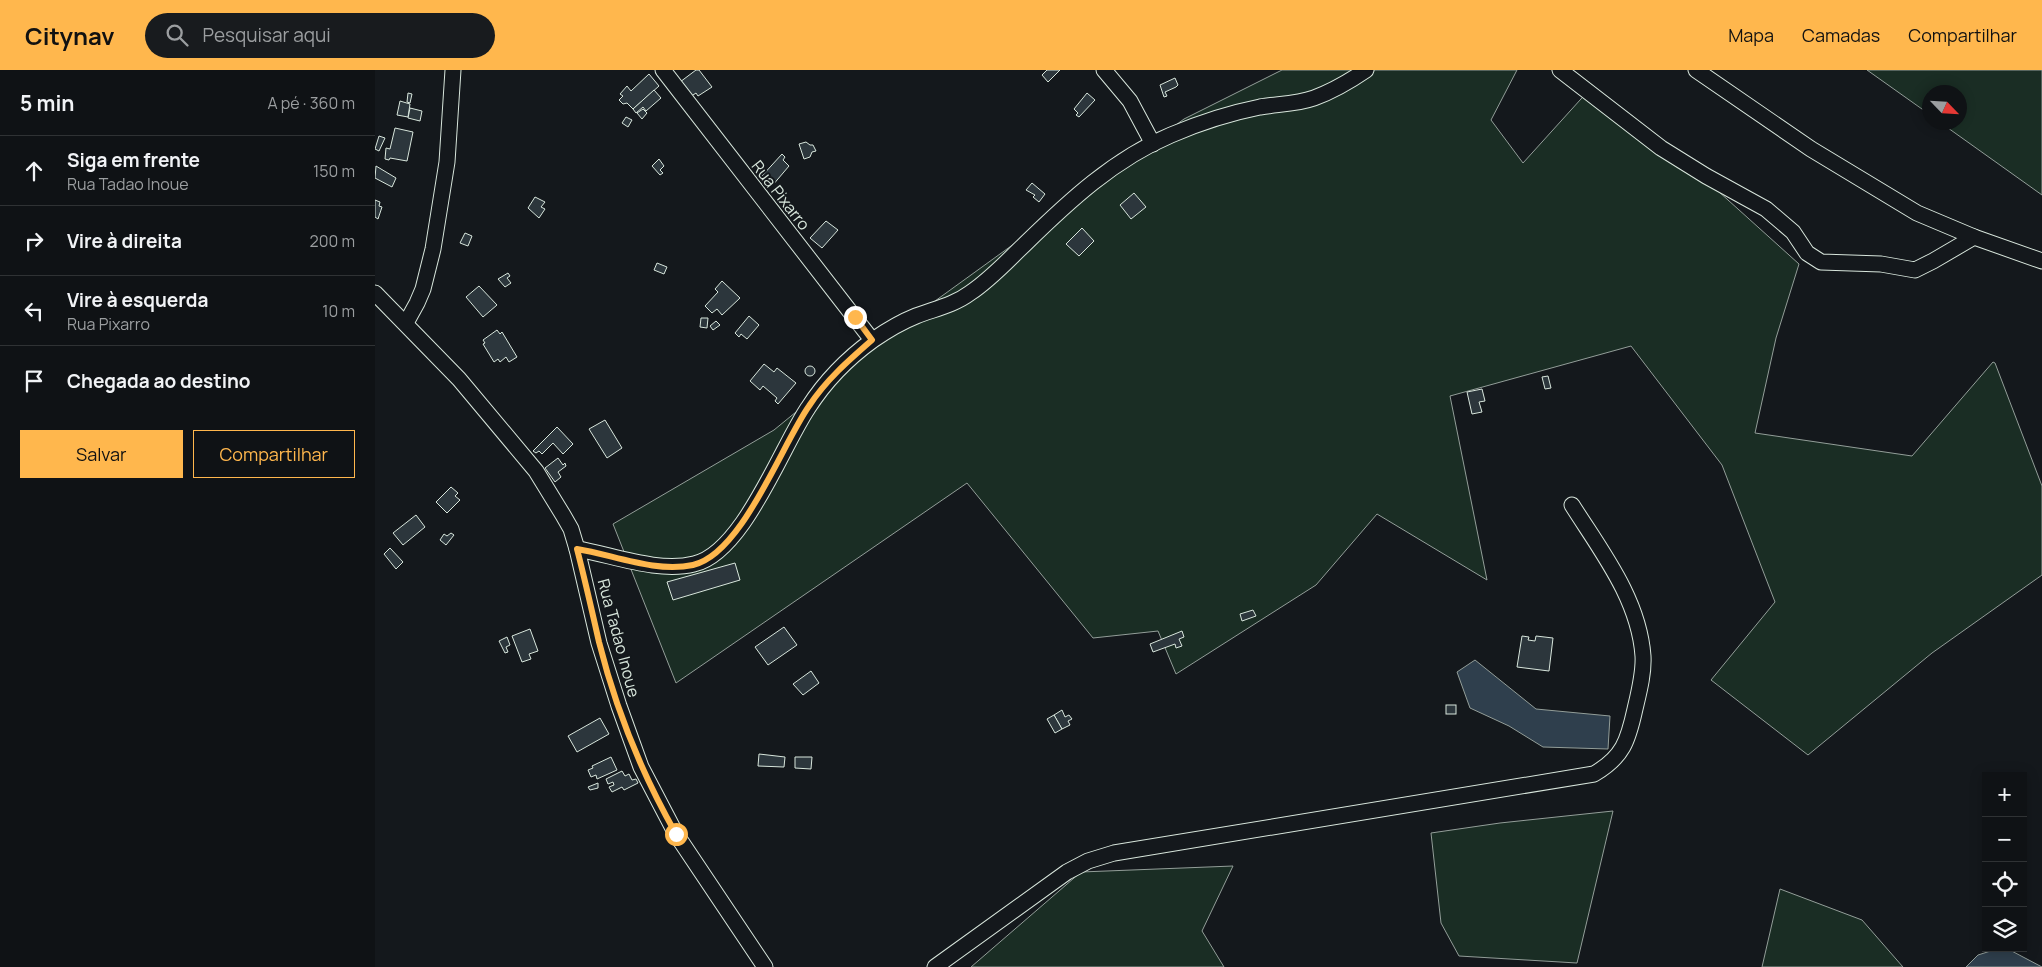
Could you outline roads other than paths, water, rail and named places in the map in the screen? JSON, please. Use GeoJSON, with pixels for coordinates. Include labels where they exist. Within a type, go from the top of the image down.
{"type":"FeatureCollection","features":[{"type":"Feature","properties":{"kind":"street"},"geometry":{"type":"LineString","coordinates":[[406,323],[423,289],[433,250],[447,162],[453,70]]}},
{"type":"Feature","properties":{"kind":"street","name":"Rua Pixarro"},"geometry":{"type":"LineString","coordinates":[[663,70],[872,340]]}},
{"type":"Feature","properties":{"kind":"street"},"geometry":{"type":"LineString","coordinates":[[1104,70],[1130,102],[1153,144]]}},
{"type":"Feature","properties":{"kind":"street"},"geometry":{"type":"LineString","coordinates":[[577,549],[668,567],[694,564],[716,553],[727,544],[755,502],[798,422],[810,404],[840,369],[872,340],[906,321],[969,295],[990,278],[1101,175],[1133,154],[1171,135],[1237,112],[1312,99],[1339,87],[1366,70]]}},
{"type":"Feature","properties":{"kind":"street"},"geometry":{"type":"LineString","coordinates":[[1560,70],[1661,148],[1706,176],[1766,209],[1793,232],[1807,253],[1821,262],[1881,264],[1915,270],[1933,262],[1974,237]]}},
{"type":"Feature","properties":{"kind":"street"},"geometry":{"type":"LineString","coordinates":[[1695,70],[1811,149],[1917,213],[1974,237],[2042,262]]}},
{"type":"Feature","properties":{"kind":"street","name":"Rua Tadao Inoue"},"geometry":{"type":"LineString","coordinates":[[375,293],[459,378],[536,472],[571,529],[602,652],[641,767],[676,834],[765,967]]}},
{"type":"Feature","properties":{"kind":"street"},"geometry":{"type":"LineString","coordinates":[[935,967],[1067,872],[1088,861],[1114,854],[1594,774],[1604,768],[1619,756],[1631,729],[1639,693],[1643,657],[1636,615],[1616,575],[1572,504]]}},
{"type":"Feature","properties":{"kind":"water"},"geometry":{"type":"Polygon","coordinates":[[[1475,660],[1536,709],[1610,716],[1608,749],[1543,747],[1509,726],[1470,708],[1457,672],[1475,660]]]}},
{"type":"Feature","properties":{"kind":"water"},"geometry":{"type":"Polygon","coordinates":[[[1987,952],[2014,952],[2042,967],[1966,967],[1978,955],[1987,952]]]}}]}
